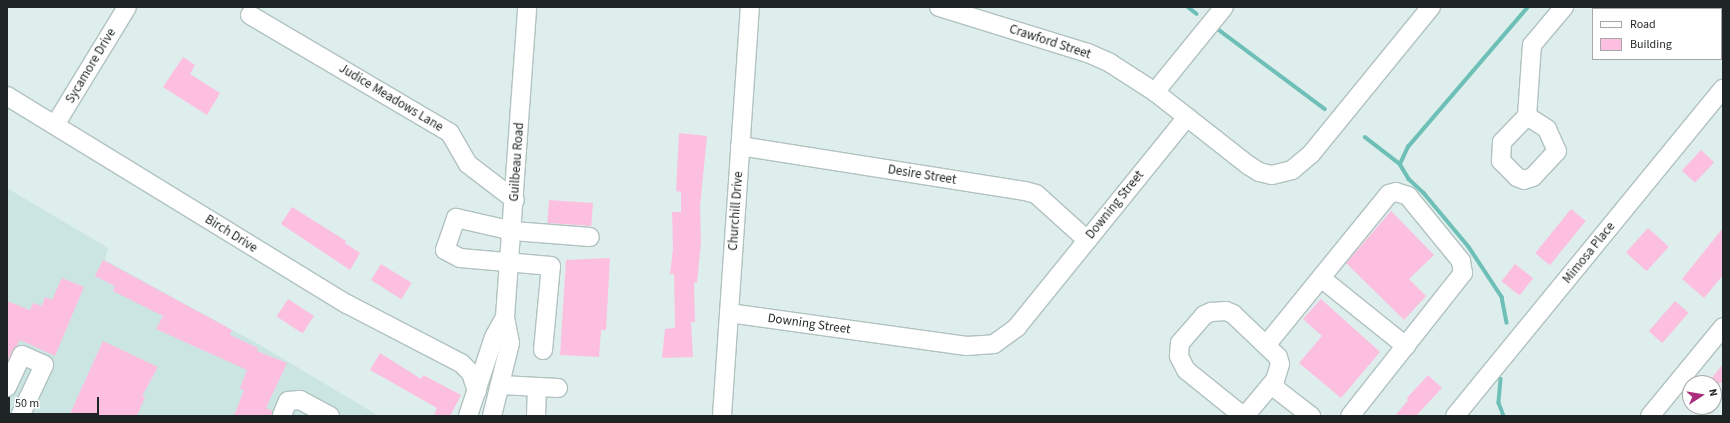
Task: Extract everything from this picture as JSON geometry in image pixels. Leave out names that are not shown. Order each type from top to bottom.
[{"type":"street","name":"Sycamore Drive","points":[[55,125],[127,7]]},
{"type":"street","name":"Guilbeau Road","points":[[492,416],[501,385],[510,342],[505,317],[513,231],[527,7]]},
{"type":"street","name":"Churchill Drive","points":[[722,416],[750,7]]},
{"type":"street","name":"Crawford Street","points":[[939,7],[1088,53],[1130,74],[1187,117]]},
{"type":"street","points":[[1155,92],[1224,7]]},
{"type":"street","points":[[1187,117],[1259,172],[1272,175],[1292,170],[1311,154],[1431,7]]},
{"type":"street","points":[[1527,116],[1532,45],[1564,7]]},
{"type":"street","name":"Judice Meadows Lane","points":[[250,15],[450,133],[468,164],[515,200]]},
{"type":"street","name":"Mimosa Place","points":[[1455,416],[1723,89]]},
{"type":"street","name":"Birch Drive","points":[[7,96],[347,304],[461,363],[471,373],[477,391]]},
{"type":"street","name":"Downing Street","points":[[729,314],[967,346],[987,346],[1002,340],[1017,327],[1187,117]]},
{"type":"street","name":"Desire Street","points":[[740,146],[1025,191],[1036,194],[1087,240]]},
{"type":"street","points":[[1266,344],[1389,194],[1396,192],[1408,196],[1464,269],[1461,278],[1350,416]]},
{"type":"street","points":[[543,350],[552,266],[510,261],[460,258],[445,250],[456,218],[513,231],[590,237]]},
{"type":"street","points":[[1321,278],[1406,346]]},
{"type":"street","points":[[1219,310],[1234,314],[1276,353],[1280,364],[1279,373],[1270,385],[1244,416],[1186,370],[1181,364],[1178,350],[1180,343],[1204,315],[1219,310]]},
{"type":"street","name":"Guilbeau Road","points":[[468,416],[491,351],[494,337],[505,317]]},
{"type":"street","points":[[1650,416],[1723,327]]},
{"type":"street","points":[[461,363],[482,358],[491,351]]},
{"type":"street","points":[[479,416],[492,379],[491,351]]},
{"type":"street","points":[[7,387],[22,355],[44,365],[20,416]]},
{"type":"street","points":[[501,385],[558,388]]},
{"type":"street","points":[[1270,385],[1312,416]]},
{"type":"street","points":[[536,416],[538,387]]},
{"type":"street","points":[[281,411],[300,400],[330,416]]},
{"type":"shaded area","points":[[7,188],[108,248],[105,260],[260,345],[379,416],[7,416]]},
{"type":"building","points":[[183,57],[195,65],[190,74],[220,93],[207,115],[163,87]]},
{"type":"building","points":[[679,133],[707,136],[700,206],[701,242],[697,283],[694,282],[695,322],[691,322],[693,357],[662,358],[665,329],[675,328],[674,274],[670,274],[673,248],[672,212],[681,212],[681,192],[676,191]]},
{"type":"building","points":[[1701,150],[1714,162],[1695,183],[1682,170]]},
{"type":"building","points":[[549,200],[593,203],[591,226],[547,223]]},
{"type":"building","points":[[292,207],[346,241],[345,243],[360,253],[350,270],[281,224]]},
{"type":"building","points":[[1571,209],[1586,221],[1550,265],[1535,253]]},
{"type":"building","points":[[1391,211],[1434,255],[1409,279],[1426,296],[1404,320],[1346,263]]},
{"type":"building","points":[[1648,228],[1669,247],[1647,271],[1626,253]]},
{"type":"building","points":[[1723,228],[1723,275],[1704,298],[1682,279]]},
{"type":"building","points":[[610,258],[606,330],[601,330],[599,357],[560,355],[566,260]]},
{"type":"building","points":[[103,260],[232,330],[230,335],[258,348],[257,351],[287,363],[266,408],[272,411],[272,416],[234,416],[244,390],[240,388],[247,370],[156,329],[163,316],[113,291],[115,286],[95,276]]},
{"type":"building","points":[[381,264],[412,283],[401,299],[371,280]]},
{"type":"building","points":[[1515,264],[1533,278],[1520,295],[1501,281]]},
{"type":"building","points":[[62,278],[84,287],[55,356],[20,340],[7,362],[7,301],[30,310],[33,303],[42,306],[45,297],[52,300]]},
{"type":"building","points":[[288,299],[314,316],[303,333],[277,317]]},
{"type":"building","points":[[1321,299],[1380,352],[1341,398],[1299,363],[1322,336],[1303,319]]},
{"type":"building","points":[[1675,301],[1689,313],[1662,343],[1649,331]]},
{"type":"building","points":[[103,341],[158,367],[142,396],[145,397],[137,416],[69,416]]},
{"type":"building","points":[[380,353],[421,379],[423,375],[461,395],[450,416],[434,416],[437,408],[370,370]]},
{"type":"building","points":[[1723,364],[1723,383],[1722,375],[1714,375]]},
{"type":"building","points":[[1428,375],[1442,388],[1416,416],[1395,416],[1408,400],[1407,398]]},
{"type":"waterway","points":[[1188,7],[1197,14]]},
{"type":"waterway","points":[[1400,164],[1408,147],[1528,7]]},
{"type":"waterway","points":[[1219,30],[1325,109]]},
{"type":"waterway","points":[[1365,137],[1400,164],[1409,179],[1424,193],[1469,247],[1502,297],[1507,323]]},
{"type":"waterway","points":[[1501,379],[1499,403],[1504,416]]}]
